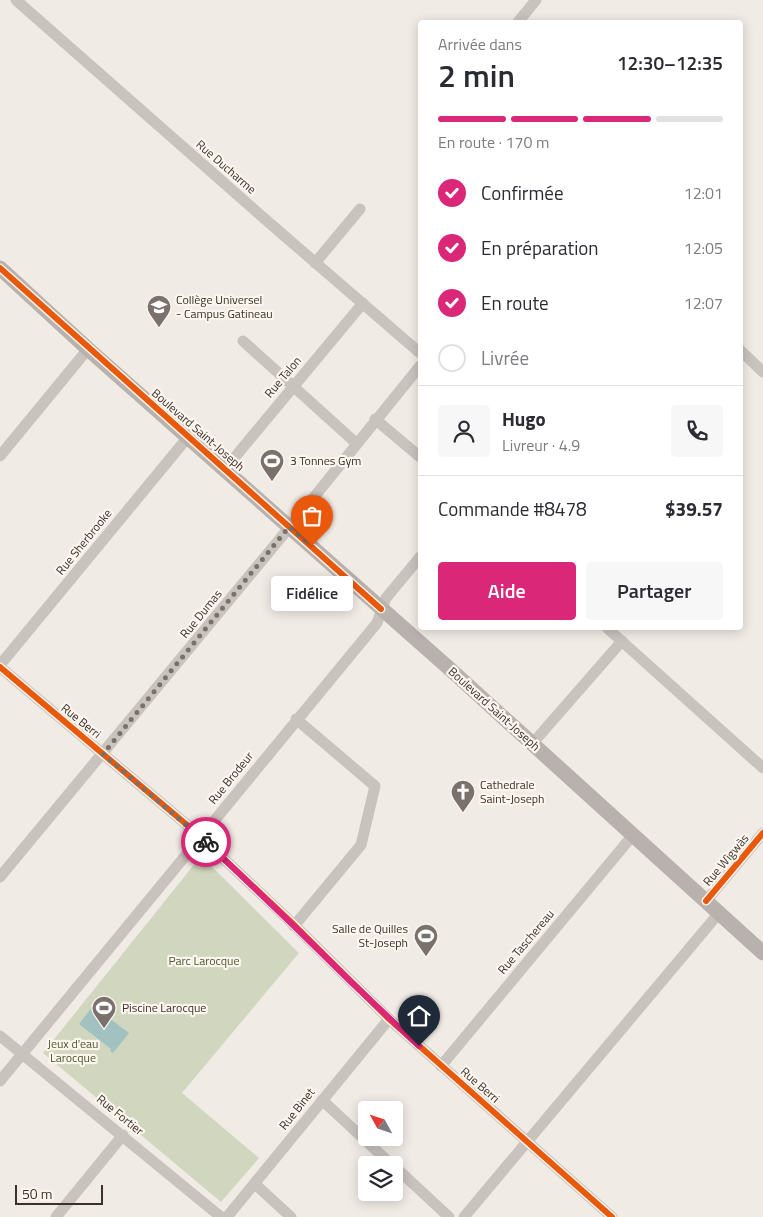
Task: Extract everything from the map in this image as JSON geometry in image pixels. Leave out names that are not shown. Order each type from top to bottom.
[{"type":"main road","name":"Boulevard Saint-Joseph","points":[[0,268],[763,953]]},
{"type":"street","name":"Rue Ducharme","points":[[16,0],[418,351]]},
{"type":"street","points":[[520,20],[536,0]]},
{"type":"street","points":[[315,263],[360,209]]},
{"type":"street","name":"Rue Talon","points":[[225,469],[362,303]]},
{"type":"street","points":[[244,341],[356,443]]},
{"type":"street","points":[[0,456],[88,348]]},
{"type":"street","points":[[743,353],[763,372]]},
{"type":"street","name":"Rue Dumas","points":[[0,877],[418,368]]},
{"type":"street","points":[[376,419],[418,455]]},
{"type":"street","name":"Rue Sherbrooke","points":[[0,666],[188,437]]},
{"type":"street","name":"Rue Brodeur","points":[[0,1081],[296,719],[377,623],[386,598],[418,559]]},
{"type":"street","points":[[609,630],[763,768]]},
{"type":"street","points":[[532,744],[622,641]]},
{"type":"street","name":"Rue Berri","points":[[0,666],[201,837],[389,1019],[612,1217]]},
{"type":"street","points":[[294,926],[361,845],[375,786],[296,719]]},
{"type":"street","name":"Rue Wìgwàs","points":[[706,901],[763,833]]},
{"type":"street","name":"Rue Taschereau","points":[[441,1066],[633,835]]},
{"type":"street","points":[[464,1217],[719,913]]},
{"type":"street","name":"Rue Binet","points":[[227,1217],[389,1019]]},
{"type":"street","name":"Rue Fortier","points":[[0,1036],[221,1217]]},
{"type":"street","points":[[322,1100],[382,1156]]},
{"type":"street","points":[[56,1217],[123,1135]]},
{"type":"street","points":[[403,1175],[448,1217]]},
{"type":"street","points":[[255,1184],[291,1217]]},
{"type":"green space","name":"Parc Larocque","points":[[201,856],[299,953],[182,1093],[259,1158],[221,1202],[43,1053]]},
{"type":"water","name":"Piscine Larocque","points":[[93,1006],[129,1033],[113,1053],[110,1051],[111,1049],[79,1024]]},
{"type":"cycle path","points":[[0,268],[381,609]]},
{"type":"cycle path","points":[[0,667],[193,830],[290,921],[389,1019],[612,1217]]},
{"type":"cycle path","points":[[706,901],[763,833]]},
{"type":"way so far","points":[[206,842],[103,754],[289,527],[312,546]]},
{"type":"place","name":"Collège Universel - Campus Gatineau","points":[[159,328]]},
{"type":"place","name":"3 Tonnes Gym","points":[[272,482]]},
{"type":"place","name":"Fidélice","points":[[312,546]]},
{"type":"place","name":"Cathedrale Saint-Joseph","points":[[463,813]]},
{"type":"place","name":"Salle de Quilles St-Joseph","points":[[426,957]]},
{"type":"place","name":"Piscine Larocque","points":[[104,1029]]},
{"type":"route","points":[[206,842],[419,1046]]},
{"type":"park label","name":"Jeux d'eau Larocque","points":[[73,1051]]}]
